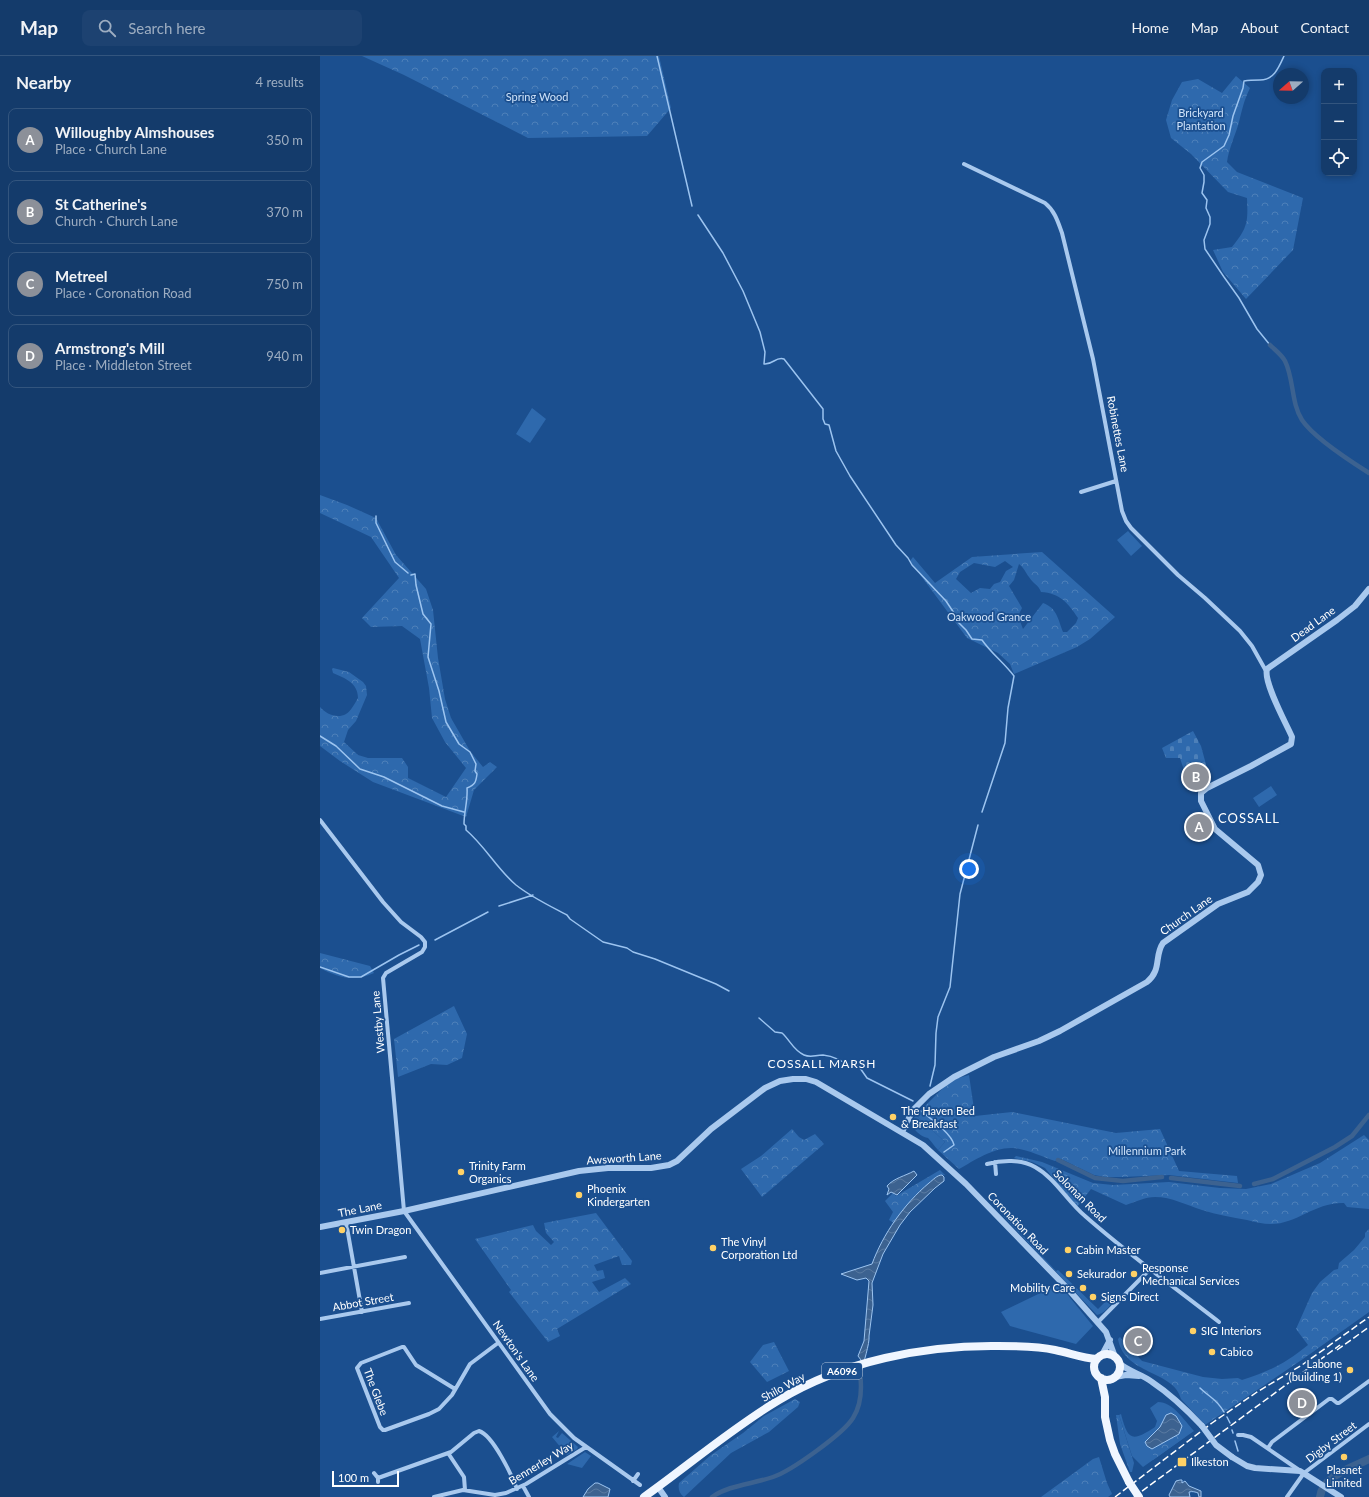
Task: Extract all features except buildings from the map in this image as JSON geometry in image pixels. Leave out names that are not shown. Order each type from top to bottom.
[{"type":"main road","name":"Shilo Way","points":[[644,1497],[742,1425],[780,1400],[812,1383],[844,1370],[908,1354],[967,1347],[1027,1347],[1055,1350],[1075,1356],[1099,1357]]},
{"type":"main road","points":[[1105,1397],[1114,1378],[1120,1370],[1117,1360],[1110,1354],[1099,1357],[1094,1363],[1095,1371],[1101,1378],[1105,1397],[1105,1417],[1110,1440],[1129,1482],[1139,1497]]},
{"type":"main road","name":"Shilo Way","points":[[1075,1356],[1095,1371]]},
{"type":"main road","points":[[1101,1378],[1106,1380],[1114,1378]]},
{"type":"street","name":"Robinettes Lane","points":[[964,164],[1045,203],[1051,208],[1056,216],[1064,241],[1093,359],[1122,511],[1126,521],[1131,528],[1178,575],[1240,630],[1252,646],[1266,671],[1267,679],[1293,740]]},
{"type":"street","points":[[1081,492],[1116,481]]},
{"type":"street","name":"Dead Lane","points":[[1266,671],[1272,665],[1355,606],[1369,589]]},
{"type":"street","name":"Church Lane","points":[[902,1132],[913,1110],[929,1094],[954,1077],[994,1057],[1039,1041],[1060,1031],[1147,982],[1156,972],[1159,950],[1163,943],[1218,904],[1241,896],[1256,885],[1261,875],[1258,865],[1215,829],[1201,800],[1201,793],[1207,788],[1289,745],[1293,740]]},
{"type":"street","name":"Westby Lane","points":[[320,820],[383,902],[401,922],[421,937],[425,942],[425,947],[422,952],[386,973],[383,978],[404,1211]]},
{"type":"street","name":"Awsworth Lane","points":[[404,1211],[580,1171],[608,1168],[651,1168],[669,1165],[677,1161],[712,1129],[752,1097],[773,1084],[786,1080],[802,1079],[816,1082],[902,1132]]},
{"type":"street","name":"Coronation Road","points":[[902,1132],[917,1140],[962,1180],[1053,1273],[1106,1332],[1117,1360]]},
{"type":"street","name":"Soloman Road","points":[[987,1164],[1007,1160],[1034,1166],[1041,1170],[1079,1211],[1127,1251],[1219,1322]]},
{"type":"street","points":[[995,1162],[996,1174]]},
{"type":"street","name":"The Lane","points":[[320,1227],[404,1211]]},
{"type":"street","name":"Newton's Lane","points":[[404,1211],[550,1414],[563,1428],[586,1447],[640,1485]]},
{"type":"street","points":[[346,1222],[362,1312]]},
{"type":"street","points":[[320,1273],[406,1257]]},
{"type":"street","points":[[1098,1322],[1150,1269]]},
{"type":"street","name":"Abbot Street","points":[[320,1319],[409,1303]]},
{"type":"street","points":[[1099,1357],[1110,1340]]},
{"type":"street","name":"The Glebe","points":[[455,1388],[416,1365],[402,1346],[361,1363],[357,1368],[380,1427],[383,1430],[434,1411],[448,1400],[470,1364],[498,1343]]},
{"type":"street","points":[[1117,1360],[1127,1370],[1145,1377],[1170,1396],[1202,1426],[1216,1445],[1232,1457],[1247,1466],[1255,1468],[1302,1472]]},
{"type":"street","points":[[1114,1378],[1126,1375],[1145,1377]]},
{"type":"street","points":[[1268,1448],[1272,1442],[1329,1399],[1339,1403],[1369,1381]]},
{"type":"street","name":"Digby Street","points":[[1287,1497],[1302,1472],[1369,1424]]},
{"type":"street","points":[[374,1473],[378,1480],[448,1453],[457,1448],[474,1433],[482,1432],[505,1462],[517,1489]]},
{"type":"street","points":[[1238,1435],[1251,1437],[1341,1497]]},
{"type":"street","name":"Bennerley Way","points":[[434,1497],[465,1490],[499,1495],[523,1486],[586,1447]]},
{"type":"street","points":[[448,1453],[464,1477],[465,1490]]},
{"type":"street","points":[[633,1481],[638,1474]]},
{"type":"street","points":[[523,1486],[529,1497]]},
{"type":"street","points":[[658,1487],[665,1497]]},
{"type":"green space","name":"Spring Wood","points":[[362,56],[659,56],[671,108],[647,136],[528,138],[404,75]]},
{"type":"green space","name":"Brickyard Plantation","points":[[1236,76],[1250,88],[1243,105],[1227,162],[1237,172],[1303,198],[1293,250],[1246,299],[1223,272],[1213,250],[1232,247],[1241,234],[1247,219],[1247,198],[1228,192],[1191,154],[1171,138],[1166,120],[1172,100],[1182,82],[1198,79],[1222,93]]},
{"type":"green space","points":[[532,408],[546,419],[530,443],[516,434]]},
{"type":"green space","points":[[320,495],[376,518],[396,555],[426,589],[433,610],[438,658],[445,699],[451,718],[470,751],[483,767],[490,762],[497,767],[474,790],[466,817],[373,782],[320,746],[320,707],[325,712],[339,716],[350,711],[358,698],[356,688],[346,679],[333,673],[333,668],[349,672],[366,686],[367,695],[356,721],[348,730],[344,742],[358,755],[368,758],[402,758],[408,767],[408,778],[446,797],[466,768],[445,742],[432,718],[429,688],[420,639],[402,626],[371,627],[362,618],[399,578],[371,537],[320,513]]},
{"type":"green space","points":[[1128,531],[1142,546],[1131,556],[1117,540]]},
{"type":"green space","name":"Oakwood Grance","points":[[1042,552],[1115,617],[1090,639],[1077,647],[1014,674],[1010,664],[998,653],[967,638],[910,561],[913,557],[935,583],[972,557]],"holes":[[[1005,561],[1013,567],[1006,571],[1000,582],[994,584],[990,589],[980,588],[971,593],[956,579],[960,572],[974,563],[995,567]],[[1019,564],[1041,592],[1053,594],[1063,600],[1078,618],[1076,623],[1067,632],[1063,632],[1054,611],[1048,605],[1043,603],[1023,629],[1018,616],[1022,608],[1009,586],[1014,580]]]},
{"type":"green space","points":[[1193,731],[1201,746],[1211,783],[1191,792],[1180,758],[1166,758],[1162,748]]},
{"type":"green space","points":[[1271,786],[1277,795],[1259,807],[1253,798]]},
{"type":"green space","points":[[320,953],[370,966],[374,973],[367,976],[353,978],[347,978],[334,974],[320,968]]},
{"type":"green space","points":[[454,1006],[467,1034],[462,1058],[447,1065],[431,1064],[398,1077],[394,1039]]},
{"type":"green space","name":"Millennium Park","points":[[969,1075],[975,1116],[1012,1112],[1116,1133],[1160,1129],[1179,1171],[1237,1176],[1238,1183],[1169,1175],[1105,1177],[1094,1175],[1061,1159],[1055,1161],[1029,1151],[1013,1148],[1006,1148],[992,1152],[959,1169],[938,1150],[945,1142],[916,1115],[947,1084],[955,1079]]},
{"type":"green space","points":[[916,1115],[945,1142],[938,1150],[928,1138],[917,1132],[913,1127],[911,1122]]},
{"type":"green space","points":[[792,1129],[804,1140],[815,1134],[824,1144],[762,1197],[741,1169],[761,1156]]},
{"type":"green space","points":[[1364,1135],[1369,1140],[1369,1209],[1347,1207],[1344,1203],[1334,1204],[1315,1209],[1289,1221],[1271,1224],[1259,1223],[1213,1213],[1161,1197],[1148,1198],[1126,1205],[1091,1189],[1077,1207],[1045,1168],[1032,1162],[1014,1158],[1016,1156],[1042,1162],[1093,1183],[1113,1185],[1169,1182],[1220,1188],[1246,1189],[1271,1184],[1320,1163]]},
{"type":"green space","points":[[940,1170],[945,1175],[938,1176],[918,1194],[894,1223],[889,1220],[893,1212],[885,1201],[893,1193],[896,1196]]},
{"type":"green space","points":[[596,1213],[632,1261],[631,1265],[622,1265],[619,1256],[594,1265],[597,1271],[603,1270],[605,1278],[592,1282],[599,1292],[625,1278],[631,1284],[557,1329],[560,1336],[548,1342],[509,1292],[511,1290],[475,1239],[533,1225],[536,1231],[551,1245],[554,1242],[546,1233],[544,1223]]},
{"type":"green space","points":[[1004,1215],[1056,1271],[1058,1270],[1098,1309],[1109,1298],[1112,1302],[1108,1308],[1097,1315],[1003,1216]]},
{"type":"green space","points":[[1369,1229],[1369,1312],[1303,1359],[1205,1425],[1181,1399],[1177,1390],[1169,1382],[1139,1366],[1129,1359],[1122,1351],[1118,1339],[1120,1337],[1142,1361],[1203,1377],[1222,1379],[1238,1378],[1242,1380],[1276,1366],[1292,1357],[1308,1345],[1296,1329],[1312,1293],[1320,1282],[1334,1270],[1338,1269],[1339,1263],[1354,1250],[1365,1237],[1365,1233]]},
{"type":"green space","points":[[1059,1284],[1093,1326],[1076,1344],[1010,1326],[1001,1312]]},
{"type":"green space","points":[[774,1342],[789,1371],[767,1382],[750,1362],[763,1345]]},
{"type":"green space","points":[[795,1399],[800,1402],[798,1407],[769,1432],[731,1453],[684,1497],[681,1494],[679,1483],[711,1455],[743,1433],[764,1416]]},
{"type":"green space","points":[[1158,1402],[1169,1405],[1173,1408],[1194,1431],[1143,1467],[1132,1456],[1119,1415],[1121,1414],[1126,1430],[1129,1434],[1136,1437],[1155,1427],[1157,1421],[1150,1408]]},
{"type":"green space","points":[[1116,1415],[1119,1415],[1134,1463],[1132,1472],[1130,1472],[1120,1444]]},
{"type":"green space","points":[[559,1431],[556,1437],[558,1438],[562,1433],[578,1447],[577,1449],[567,1455],[552,1437]]},
{"type":"green space","points":[[1179,1434],[1185,1437],[1153,1460],[1153,1451],[1158,1446]]},
{"type":"green space","points":[[585,1452],[591,1456],[582,1468],[567,1464]]},
{"type":"green space","points":[[1099,1457],[1112,1494],[1108,1497],[1041,1497],[1093,1459]]},
{"type":"water","points":[[914,1171],[917,1175],[897,1195],[891,1192],[887,1195],[889,1189],[887,1186],[890,1183]]},
{"type":"water","points":[[942,1175],[944,1177],[944,1181],[910,1212],[900,1225],[883,1254],[872,1283],[873,1305],[868,1343],[861,1373],[859,1374],[861,1360],[858,1356],[864,1341],[869,1281],[866,1278],[857,1280],[841,1274],[872,1264],[882,1242],[895,1220],[920,1191],[937,1177]]},
{"type":"water","points":[[1171,1413],[1176,1416],[1182,1426],[1179,1434],[1152,1449],[1147,1446],[1145,1442],[1160,1427],[1166,1415]]},
{"type":"water","points":[[1182,1480],[1182,1483],[1185,1481],[1189,1486],[1201,1491],[1201,1497],[1199,1497],[1198,1493],[1189,1492],[1190,1497],[1170,1497],[1169,1495],[1176,1481]]},
{"type":"water","points":[[595,1483],[610,1489],[608,1497],[583,1497],[588,1489]]},
{"type":"waterway","points":[[657,56],[692,206]]},
{"type":"waterway","points":[[1270,345],[1257,329],[1239,298],[1205,249],[1204,240],[1210,224],[1210,217],[1206,208],[1207,200],[1202,193],[1204,175],[1200,168],[1202,162],[1224,146],[1229,135],[1233,116],[1244,81],[1269,78],[1275,72],[1284,56]]},
{"type":"waterway","points":[[698,215],[723,253],[743,291],[760,332],[765,352],[764,364],[781,358],[784,359],[823,409],[823,419],[825,424],[829,425],[836,451],[850,476],[896,545],[908,558],[912,565],[946,601],[954,613],[957,621],[972,639],[982,640],[1014,676],[1008,708],[1005,743],[982,812]]},
{"type":"waterway","points":[[1270,345],[1285,361],[1288,368],[1294,399],[1298,413],[1302,420],[1323,442],[1369,473]]},
{"type":"waterway","points":[[376,516],[376,523],[395,562],[408,573]]},
{"type":"waterway","points":[[411,575],[415,574],[423,614],[431,624],[428,657],[439,691],[446,722],[459,744],[470,752],[476,764],[476,781],[472,786],[467,788],[464,824],[466,826],[466,830],[516,885],[534,897],[567,915],[570,919],[603,942],[627,948],[633,952],[655,959],[716,984],[729,991]]},
{"type":"waterway","points":[[320,736],[336,746],[360,769],[384,777],[442,806],[464,812]]},
{"type":"waterway","points":[[930,1086],[935,1065],[938,1017],[950,987],[960,894],[978,825]]},
{"type":"waterway","points":[[499,906],[533,895]]},
{"type":"waterway","points":[[435,940],[488,912]]},
{"type":"waterway","points":[[320,967],[349,977],[361,977],[419,945]]},
{"type":"waterway","points":[[759,1018],[775,1032],[782,1033],[800,1053],[809,1056],[831,1056],[851,1067],[856,1067],[856,1065],[867,1078],[913,1101]]},
{"type":"waterway","points":[[921,1111],[940,1127],[952,1141],[954,1145],[944,1152]]},
{"type":"waterway","points":[[1254,1184],[1273,1179],[1335,1147],[1352,1136],[1369,1115]]},
{"type":"waterway","points":[[1058,1160],[1095,1178],[1123,1181],[1162,1177]]},
{"type":"waterway","points":[[1171,1178],[1240,1186]]},
{"type":"waterway","points":[[712,1497],[741,1485],[773,1477],[792,1468],[839,1433],[853,1418],[860,1402],[860,1373]]},
{"type":"waterway","points":[[1200,1388],[1216,1401],[1224,1412]]},
{"type":"waterway","points":[[1227,1417],[1230,1423]]},
{"type":"waterway","points":[[1235,1441],[1238,1451]]},
{"type":"waterway","points":[[1320,1497],[1326,1483],[1332,1478],[1339,1473],[1369,1459]]},
{"type":"railway","points":[[1115,1497],[1212,1423],[1257,1392],[1302,1365],[1369,1317]]},
{"type":"railway","points":[[1337,1350],[1369,1327]]},
{"type":"railway","points":[[1134,1497],[1340,1345]]},
{"type":"place","name":"St Catherine's","points":[[1196,777]]},
{"type":"place","name":"Willoughby Almshouses","points":[[1199,827]]},
{"type":"place","name":"The Haven Bed & Breakfast","points":[[893,1117]]},
{"type":"place","name":"Trinity Farm Organics","points":[[461,1172]]},
{"type":"place","name":"Phoenix Kindergarten","points":[[579,1195]]},
{"type":"place","name":"Twin Dragon","points":[[342,1230]]},
{"type":"place","name":"The Vinyl Corporation Ltd","points":[[713,1248]]},
{"type":"place","name":"Cabin Master","points":[[1068,1250]]},
{"type":"place","name":"Sekurador","points":[[1069,1274]]},
{"type":"place","name":"Response Mechanical Services","points":[[1134,1274]]},
{"type":"place","name":"Mobility Care","points":[[1083,1288]]},
{"type":"place","name":"Signs Direct","points":[[1093,1297]]},
{"type":"place","name":"SIG Interiors","points":[[1193,1331]]},
{"type":"place","name":"Metreel","points":[[1138,1341]]},
{"type":"place","name":"Cabico","points":[[1212,1352]]},
{"type":"place","name":"Labone (building 1)","points":[[1350,1370]]},
{"type":"place","name":"Armstrong's Mill","points":[[1302,1403]]},
{"type":"place","name":"Plasnet Limited","points":[[1344,1457]]},
{"type":"place","name":"Ilkeston","points":[[1182,1462]]},
{"type":"district","name":"COSSALL","points":[[1249,818]]},
{"type":"district","name":"COSSALL MARSH","points":[[822,1064]]}]
